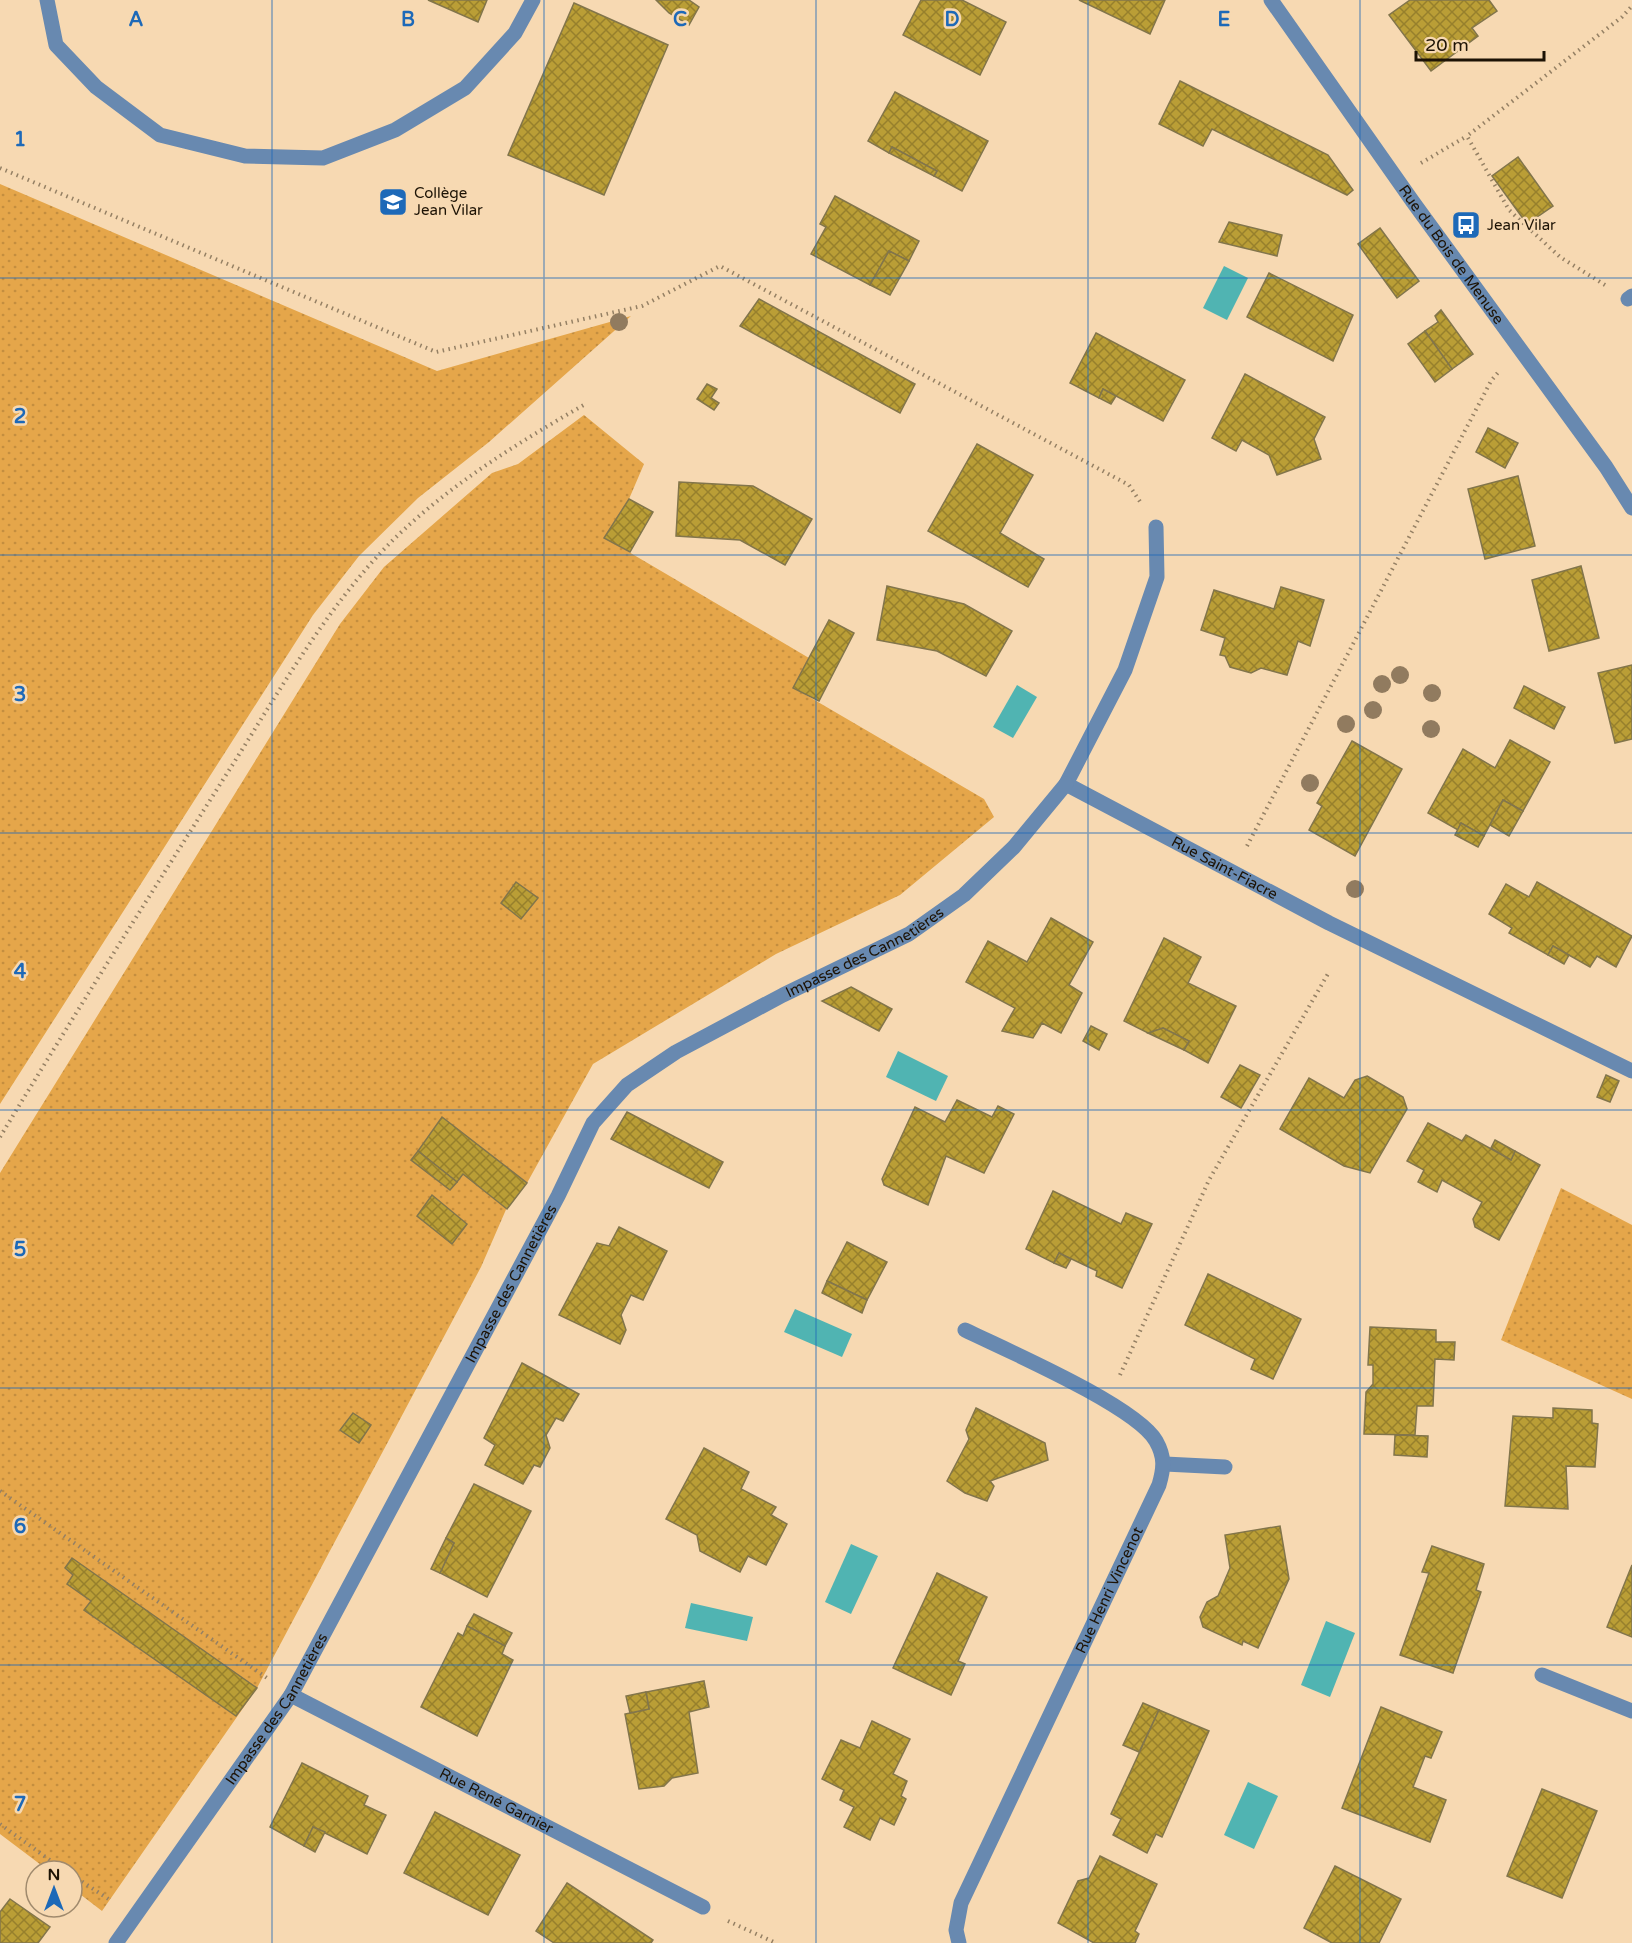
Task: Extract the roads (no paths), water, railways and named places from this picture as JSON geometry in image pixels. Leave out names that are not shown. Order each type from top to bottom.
[{"type":"street","points":[[47,0],[56,45],[96,87],[160,135],[245,156],[323,158],[395,130],[465,88],[515,33],[533,0]]},
{"type":"street","name":"Rue du Bois de Menuse","points":[[1271,0],[1632,507]]},
{"type":"street","points":[[1066,784],[1125,670],[1157,577],[1156,527]]},
{"type":"street","name":"Rue Saint-Fiacre","points":[[1066,784],[1233,872],[1551,1033],[1632,1071]]},
{"type":"street","name":"Impasse des Cannetières","points":[[116,1943],[291,1695],[558,1196],[593,1123],[627,1084],[676,1052],[783,995],[909,934],[964,895],[1014,847],[1066,784]]},
{"type":"street","points":[[965,1330],[1108,1401],[1139,1420],[1156,1440],[1165,1464],[1225,1467]]},
{"type":"street","name":"Rue Henri Vincenot","points":[[959,1943],[956,1930],[961,1904],[1159,1485],[1165,1464]]},
{"type":"street","points":[[1542,1675],[1632,1711]]},
{"type":"street","name":"Rue René Garnier","points":[[291,1695],[703,1907]]},
{"type":"water","points":[[1224,266],[1248,278],[1227,320],[1203,308]]},
{"type":"water","points":[[1017,685],[1037,697],[1013,738],[993,727]]},
{"type":"water","points":[[898,1051],[948,1076],[936,1101],[886,1077]]},
{"type":"water","points":[[795,1309],[852,1334],[842,1357],[784,1332]]},
{"type":"water","points":[[851,1544],[878,1556],[851,1614],[825,1602]]},
{"type":"water","points":[[691,1603],[753,1617],[747,1641],[685,1628]]},
{"type":"water","points":[[1326,1621],[1355,1633],[1330,1697],[1301,1685]]},
{"type":"water","points":[[1248,1782],[1278,1796],[1254,1849],[1224,1835]]},
{"type":"place","name":"Collège Jean Vilar","points":[[393,202]]},
{"type":"place","name":"Jean Vilar","points":[[1466,225]]}]
